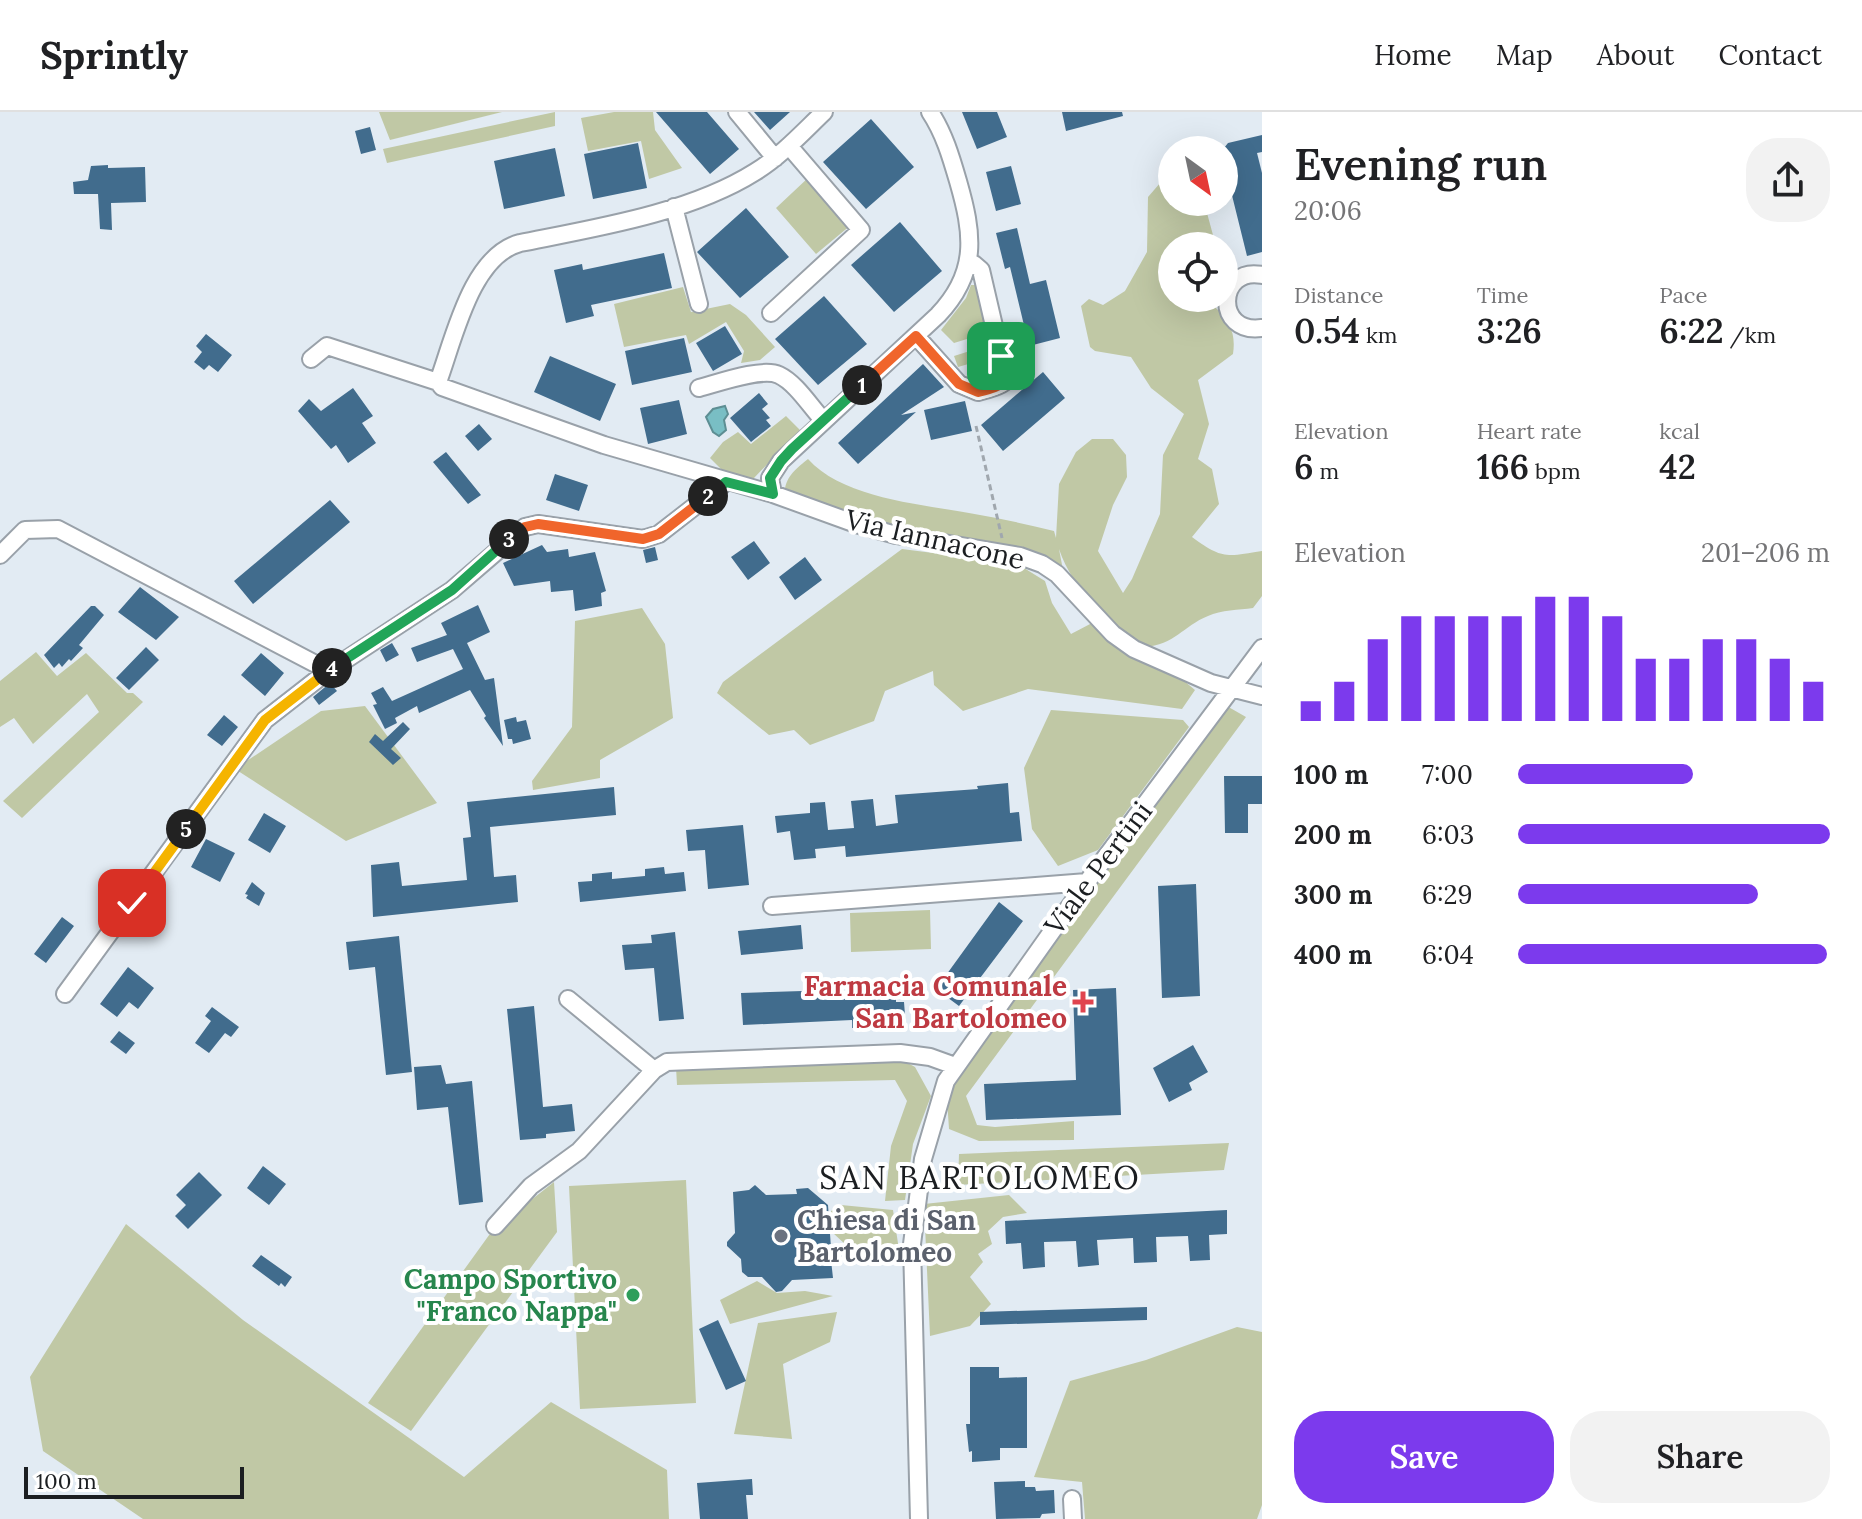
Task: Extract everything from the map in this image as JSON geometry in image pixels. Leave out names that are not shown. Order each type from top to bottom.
[{"type":"street","points":[[737,112],[775,158]]},
{"type":"street","points":[[438,382],[474,287],[485,266],[499,252],[514,244],[674,207],[729,186],[775,158],[824,112]]},
{"type":"street","points":[[773,494],[770,482],[772,472],[823,420],[948,305],[963,279],[971,240],[968,215],[945,141],[930,112]]},
{"type":"street","points":[[771,313],[861,230],[789,146]]},
{"type":"street","points":[[674,207],[699,304]]},
{"type":"street","points":[[916,336],[959,384],[978,392],[1006,381],[1011,373],[1010,365],[1001,356],[981,270],[968,262]]},
{"type":"street","points":[[1260,274],[1238,279],[1231,286],[1227,304],[1229,313],[1242,326],[1262,328]]},
{"type":"street","name":"Via Iannacone","points":[[311,359],[327,346],[438,382],[442,387],[604,445],[773,494],[842,520],[896,535],[1005,554],[1042,564],[1057,574],[1113,634],[1134,649],[1198,678],[1262,696]]},
{"type":"street","points":[[699,388],[757,373],[776,373],[787,380],[823,420]]},
{"type":"street","points":[[65,994],[265,720],[329,671],[452,590],[525,527],[538,524],[643,539],[659,534],[726,482]]},
{"type":"street","points":[[0,555],[25,530],[58,529],[329,671]]},
{"type":"street","name":"Viale Pertini","points":[[919,1519],[912,1244],[923,1159],[940,1097],[955,1066],[1087,882],[1262,648]]},
{"type":"street","points":[[772,906],[1087,882]]},
{"type":"street","points":[[568,999],[654,1070]]},
{"type":"street","points":[[495,1226],[531,1186],[579,1151],[654,1070],[667,1062],[900,1053],[930,1057],[955,1066]]},
{"type":"street","points":[[1072,1499],[1073,1519]]},
{"type":"path","points":[[976,426],[1005,554]]},
{"type":"green space","points":[[379,112],[502,112],[390,140]]},
{"type":"green space","points":[[555,112],[555,126],[387,163],[383,149]]},
{"type":"green space","points":[[614,112],[653,112],[655,130],[682,168],[649,179],[641,141],[588,151],[581,118]]},
{"type":"green space","points":[[809,177],[851,225],[816,254],[776,208]]},
{"type":"green space","points":[[1158,185],[1158,216],[1208,216],[1212,232],[1158,232],[1158,312],[1219,312],[1233,334],[1233,354],[1198,380],[1209,424],[1198,459],[1212,469],[1219,504],[1192,537],[1218,553],[1262,551],[1262,596],[1253,608],[1213,614],[1164,643],[1144,647],[1118,627],[1083,592],[1059,549],[1063,570],[906,536],[791,497],[785,490],[790,476],[808,459],[841,483],[861,491],[1043,528],[1054,531],[1056,538],[1059,484],[1076,452],[1092,439],[1113,439],[1126,455],[1127,477],[1113,505],[1098,551],[1123,593],[1160,514],[1163,455],[1184,414],[1151,388],[1131,357],[1095,351],[1090,347],[1081,306],[1089,299],[1103,305],[1125,291],[1147,252],[1148,197]]},
{"type":"green space","points":[[971,285],[981,285],[993,331],[954,343],[941,330],[966,298]]},
{"type":"green space","points":[[683,287],[691,312],[730,304],[746,315],[775,347],[760,360],[741,363],[744,351],[726,322],[689,344],[686,335],[624,347],[614,304]]},
{"type":"green space","points":[[992,344],[996,356],[958,367],[954,356]]},
{"type":"green space","points":[[786,416],[800,430],[754,478],[745,482],[728,476],[710,458],[723,442],[738,432],[751,444]]},
{"type":"green space","points":[[902,549],[1024,568],[1045,581],[1052,603],[1071,634],[1092,623],[1148,664],[1183,680],[1195,690],[1182,709],[1028,689],[963,711],[934,685],[933,671],[885,691],[874,721],[810,745],[794,730],[769,735],[717,693],[723,682]]},
{"type":"green space","points":[[642,608],[665,644],[673,718],[600,760],[600,778],[533,790],[532,781],[572,727],[575,621]]},
{"type":"green space","points":[[36,652],[57,676],[86,653],[127,693],[133,693],[143,702],[22,818],[3,801],[99,712],[87,694],[33,744],[14,718],[0,727],[0,681]]},
{"type":"green space","points":[[1225,705],[1246,717],[966,1096],[977,1125],[995,1127],[1074,1121],[1074,1140],[979,1141],[949,1129],[947,1099],[968,1059]]},
{"type":"green space","points":[[365,706],[437,803],[346,841],[235,769],[321,711]]},
{"type":"green space","points":[[1051,710],[1183,720],[1189,727],[1098,850],[1058,866],[1032,829],[1024,768]]},
{"type":"green space","points":[[930,910],[931,949],[851,952],[850,913]]},
{"type":"green space","points":[[904,1061],[915,1067],[931,1096],[913,1144],[905,1200],[885,1201],[891,1146],[907,1101],[895,1080],[677,1085],[676,1067]]},
{"type":"green space","points":[[1229,1143],[1224,1170],[958,1185],[959,1154]]},
{"type":"green space","name":"Campo Sportivo \"Franco Nappa\"","points":[[686,1180],[696,1403],[580,1409],[569,1186]]},
{"type":"green space","points":[[554,1182],[557,1232],[411,1431],[368,1403],[492,1231]]},
{"type":"green space","points":[[1009,1195],[1027,1213],[1003,1217],[988,1231],[992,1244],[978,1254],[983,1262],[970,1277],[991,1304],[970,1326],[930,1336],[924,1204]]},
{"type":"green space","points":[[841,1205],[893,1210],[899,1250],[860,1258],[833,1233],[831,1211]]},
{"type":"green space","points":[[126,1224],[243,1320],[464,1477],[551,1402],[667,1470],[669,1519],[143,1519],[43,1451],[30,1377]]},
{"type":"green space","points":[[757,1281],[777,1293],[805,1291],[833,1296],[730,1324],[720,1300]]},
{"type":"green space","points":[[837,1312],[830,1342],[783,1364],[792,1439],[734,1434],[758,1323]]},
{"type":"green space","points":[[1237,1327],[1262,1332],[1262,1505],[1257,1519],[1085,1519],[1082,1482],[1034,1477],[1070,1381],[1146,1360]]},
{"type":"water","points":[[725,406],[728,414],[724,420],[726,430],[719,436],[713,432],[706,417],[713,409]]},
{"type":"building","points":[[656,112],[707,112],[739,149],[710,174]]},
{"type":"building","points":[[754,112],[790,112],[770,130]]},
{"type":"building","points":[[962,112],[997,112],[1007,137],[977,149]]},
{"type":"building","points":[[1062,112],[1122,112],[1123,116],[1066,131]]},
{"type":"building","points":[[871,119],[914,167],[866,209],[823,162]]},
{"type":"building","points":[[370,127],[376,150],[361,154],[355,131]]},
{"type":"building","points":[[1262,135],[1262,152],[1257,153],[1262,173],[1262,252],[1247,256],[1237,216],[1238,141]]},
{"type":"building","points":[[638,143],[647,188],[593,199],[584,154]]},
{"type":"building","points":[[555,148],[565,196],[504,209],[494,161]]},
{"type":"building","points":[[108,165],[108,168],[145,167],[146,202],[111,203],[112,230],[100,229],[98,194],[74,194],[73,182],[88,180],[91,166]]},
{"type":"building","points":[[1011,166],[1021,204],[996,211],[986,172]]},
{"type":"building","points":[[746,208],[789,257],[740,298],[697,252]]},
{"type":"building","points":[[900,222],[942,271],[894,312],[851,265]]},
{"type":"building","points":[[1017,228],[1030,284],[1046,280],[1060,338],[1029,346],[1010,267],[1005,269],[996,233]]},
{"type":"building","points":[[664,253],[672,288],[591,305],[594,316],[566,323],[554,270],[582,264],[583,270]]},
{"type":"building","points":[[824,296],[867,344],[818,385],[775,339]]},
{"type":"building","points":[[725,326],[742,354],[713,371],[696,343]]},
{"type":"building","points":[[206,334],[232,355],[218,372],[209,365],[204,370],[194,362],[202,352],[196,346]]},
{"type":"building","points":[[684,338],[692,372],[632,385],[625,351]]},
{"type":"building","points":[[550,356],[616,384],[600,421],[534,392]]},
{"type":"building","points":[[923,364],[944,387],[901,415],[916,412],[858,464],[838,443]]},
{"type":"building","points":[[1043,372],[1065,398],[1003,451],[981,425]]},
{"type":"building","points":[[353,388],[373,416],[362,423],[376,443],[348,463],[336,445],[331,449],[298,411],[309,399],[321,411]]},
{"type":"building","points":[[759,393],[768,404],[762,409],[770,418],[766,420],[771,426],[751,442],[730,418]]},
{"type":"building","points":[[679,400],[687,434],[648,444],[640,408]]},
{"type":"building","points":[[965,401],[972,431],[931,440],[924,410]]},
{"type":"building","points":[[479,424],[492,439],[478,451],[465,436]]},
{"type":"building","points":[[446,452],[481,495],[468,504],[433,462]]},
{"type":"building","points":[[555,474],[588,485],[579,511],[546,500]]},
{"type":"building","points":[[330,500],[350,522],[253,604],[234,581]]},
{"type":"building","points":[[754,541],[770,563],[748,580],[731,557]]},
{"type":"building","points":[[542,545],[547,552],[568,549],[569,557],[595,552],[606,591],[601,593],[602,606],[575,611],[573,590],[551,592],[550,581],[514,586],[503,563]]},
{"type":"building","points":[[655,547],[658,560],[646,563],[643,550]]},
{"type":"building","points":[[805,557],[822,580],[795,600],[779,577]]},
{"type":"building","points":[[140,587],[179,617],[156,640],[118,612]]},
{"type":"building","points":[[478,605],[490,632],[467,643],[485,680],[494,678],[503,746],[470,690],[419,713],[417,706],[395,718],[397,723],[385,729],[373,705],[377,704],[371,693],[383,687],[392,701],[463,669],[453,649],[417,662],[411,648],[447,635],[441,623]]},
{"type":"building","points":[[91,606],[104,615],[79,645],[83,648],[71,661],[69,659],[62,667],[59,663],[54,668],[44,655]]},
{"type":"building","points":[[392,643],[399,655],[386,662],[380,650]]},
{"type":"building","points":[[146,647],[159,660],[129,690],[116,678]]},
{"type":"building","points":[[261,653],[284,673],[265,696],[241,675]]},
{"type":"building","points":[[330,683],[337,691],[319,705],[313,697]]},
{"type":"building","points":[[224,715],[238,727],[222,746],[207,735]]},
{"type":"building","points":[[516,717],[517,722],[526,720],[531,739],[513,744],[512,739],[508,739],[504,720]]},
{"type":"building","points":[[403,722],[410,729],[391,749],[401,758],[393,765],[369,742],[375,734],[383,741]]},
{"type":"building","points":[[1224,776],[1262,776],[1262,804],[1248,804],[1248,833],[1225,833]]},
{"type":"building","points":[[1008,783],[1010,813],[1019,812],[1022,841],[846,857],[845,846],[815,849],[816,858],[794,860],[790,831],[777,833],[775,816],[810,813],[810,803],[825,802],[828,830],[854,828],[851,801],[873,799],[876,826],[898,823],[895,795],[978,789],[977,786]]},
{"type":"building","points":[[614,787],[616,815],[490,827],[494,877],[516,875],[518,902],[373,917],[371,865],[399,862],[402,886],[467,880],[463,838],[471,837],[467,802]]},
{"type":"building","points":[[264,813],[286,826],[270,853],[248,840]]},
{"type":"building","points":[[743,825],[749,885],[708,889],[705,850],[688,851],[686,830]]},
{"type":"building","points":[[206,839],[235,853],[220,882],[191,867]]},
{"type":"building","points":[[664,867],[665,874],[684,872],[686,891],[580,902],[578,882],[592,881],[592,874],[612,872],[612,879],[645,876],[645,869]]},
{"type":"building","points":[[252,882],[265,893],[259,906],[246,898]]},
{"type":"building","points":[[1196,884],[1200,996],[1162,998],[1158,886]]},
{"type":"building","points":[[999,902],[1023,921],[959,1006],[936,989]]},
{"type":"building","points":[[62,917],[74,926],[46,963],[34,954]]},
{"type":"building","points":[[801,925],[803,949],[741,955],[738,931]]},
{"type":"building","points":[[675,932],[684,1019],[659,1021],[654,968],[625,970],[622,945],[652,943],[651,935]]},
{"type":"building","points":[[399,936],[412,1072],[386,1075],[375,967],[349,970],[346,942]]},
{"type":"building","points":[[128,967],[154,988],[138,1009],[129,1002],[117,1017],[100,1004]]},
{"type":"building","points":[[1116,988],[1121,1115],[986,1120],[984,1084],[1076,1080],[1073,990]]},
{"type":"building","points":[[835,990],[836,994],[845,995],[845,1000],[896,998],[896,1002],[904,1002],[906,1028],[862,1030],[852,1028],[852,1020],[743,1025],[741,993]]},
{"type":"building","points":[[534,1006],[543,1107],[572,1104],[575,1131],[520,1140],[507,1009]]},
{"type":"building","points":[[212,1007],[239,1027],[231,1037],[225,1033],[209,1053],[195,1043],[211,1021],[205,1016]]},
{"type":"building","points":[[119,1031],[135,1043],[126,1054],[110,1042]]},
{"type":"building","points":[[1193,1045],[1208,1072],[1189,1083],[1192,1090],[1169,1102],[1153,1068]]},
{"type":"building","points":[[441,1065],[446,1084],[472,1081],[483,1202],[459,1205],[448,1107],[417,1110],[414,1067]]},
{"type":"building","points":[[263,1166],[286,1184],[269,1205],[247,1188]]},
{"type":"building","points":[[199,1172],[222,1195],[188,1229],[175,1216],[186,1205],[176,1195]]},
{"type":"building","name":"Chiesa di San Bartolomeo","points":[[755,1185],[766,1195],[797,1194],[796,1189],[808,1188],[828,1205],[831,1248],[838,1255],[831,1260],[833,1278],[792,1280],[782,1291],[776,1292],[762,1277],[748,1277],[742,1272],[741,1259],[727,1246],[735,1233],[733,1192],[749,1190]]},
{"type":"building","points":[[1227,1210],[1227,1234],[1209,1235],[1210,1260],[1190,1261],[1188,1236],[1156,1237],[1157,1262],[1134,1263],[1133,1238],[1097,1240],[1099,1265],[1078,1267],[1076,1241],[1044,1242],[1045,1267],[1023,1269],[1021,1243],[1006,1244],[1005,1221]]},
{"type":"building","points":[[261,1255],[292,1277],[285,1287],[252,1266]]},
{"type":"building","points":[[1147,1307],[1147,1320],[980,1325],[980,1312]]},
{"type":"building","points":[[718,1320],[746,1381],[726,1390],[699,1329]]},
{"type":"building","points":[[970,1367],[999,1367],[999,1378],[1027,1377],[1027,1448],[1000,1448],[1000,1460],[972,1462],[966,1424],[970,1424]]},
{"type":"building","points":[[752,1479],[753,1495],[746,1495],[748,1519],[700,1519],[697,1483]]},
{"type":"building","points":[[1025,1481],[1025,1487],[1035,1487],[1036,1491],[1054,1490],[1055,1513],[1042,1514],[1040,1518],[996,1519],[994,1482]]},
{"type":"place","name":"Farmacia Comunale San Bartolomeo","points":[[1083,1002]]},
{"type":"place","name":"Chiesa di San Bartolomeo","points":[[781,1236]]},
{"type":"place","name":"Campo Sportivo \"Franco Nappa\"","points":[[633,1295]]},
{"type":"district","name":"SAN BARTOLOMEO","points":[[980,1178]]},
{"type":"route","points":[[132,903],[265,720],[324,674],[452,590],[525,527],[538,524],[643,539],[659,534],[726,482],[773,494],[770,478],[781,461],[916,336],[959,384],[978,392],[998,387],[1006,381],[1011,373],[1010,365],[1001,356]]}]
